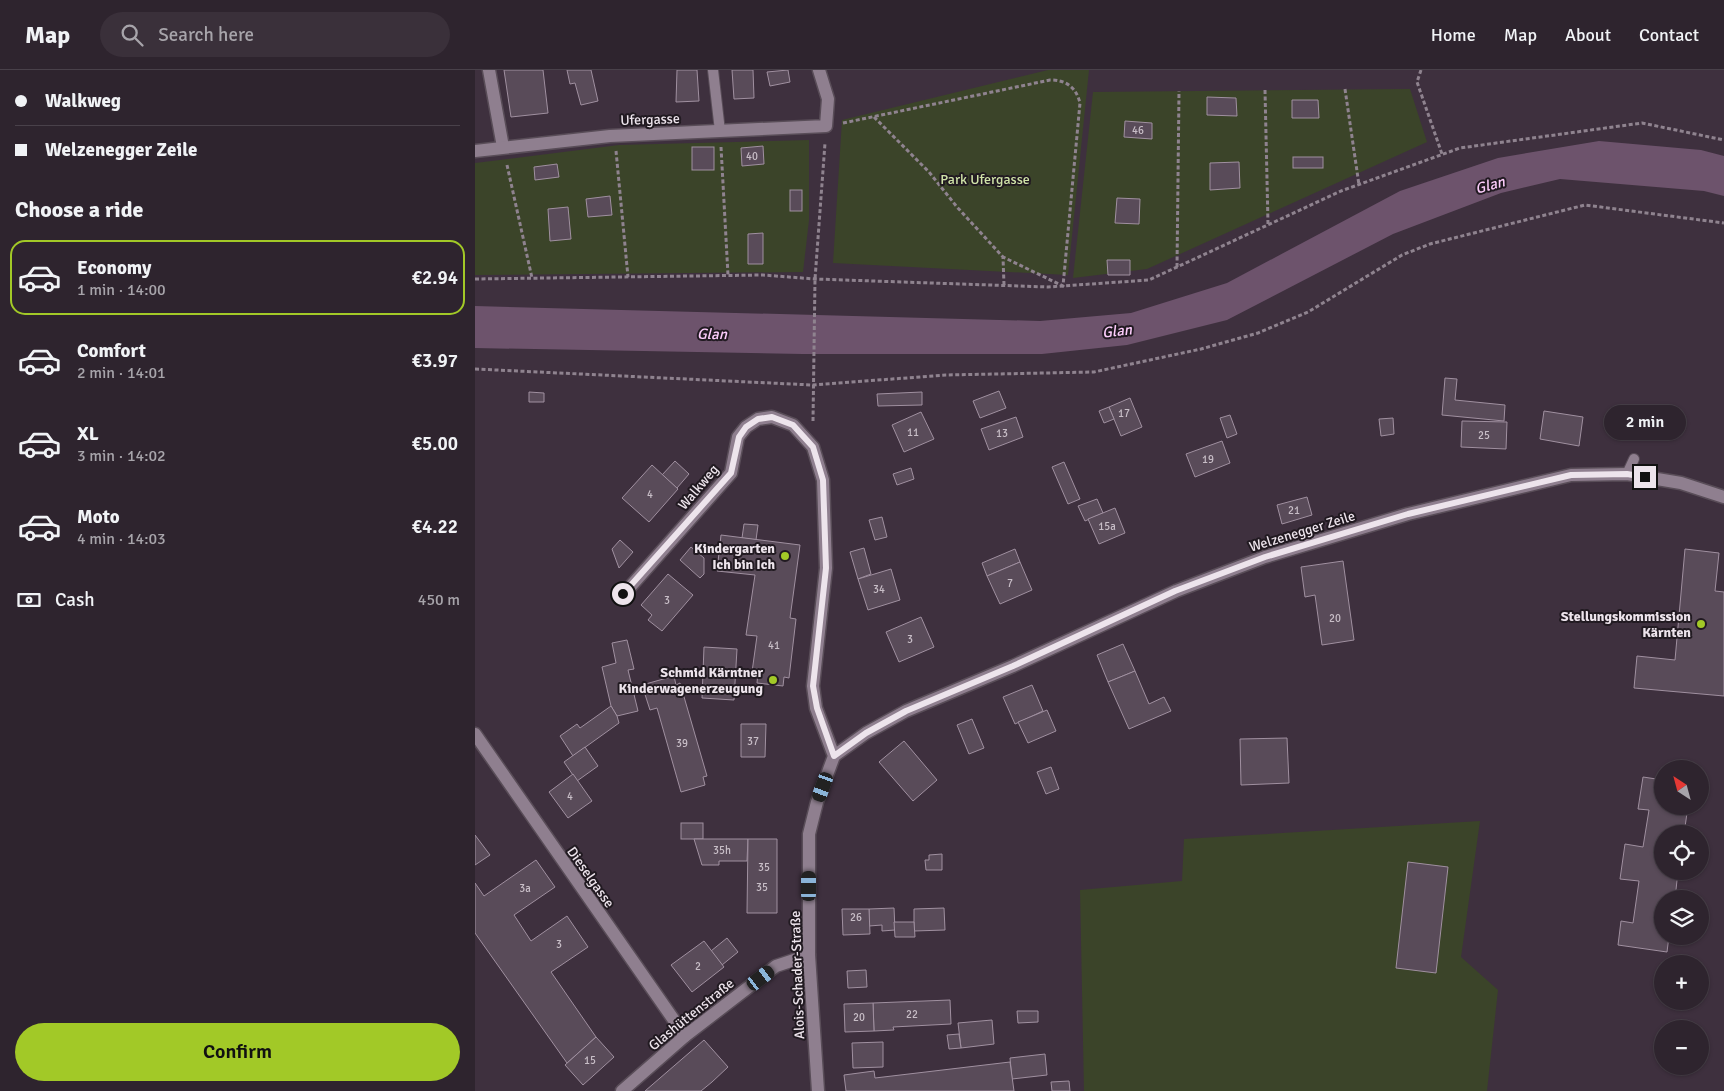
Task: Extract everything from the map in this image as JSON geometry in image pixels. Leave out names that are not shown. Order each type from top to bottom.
[{"type":"street","points":[[489,70],[503,147]]},
{"type":"street","points":[[819,70],[828,99],[826,126]]},
{"type":"street","name":"Ufergasse","points":[[475,150],[615,136],[826,126]]},
{"type":"street","name":"Walkweg","points":[[623,594],[731,473],[739,437],[746,427],[758,419],[772,417],[793,425],[813,447]]},
{"type":"street","points":[[813,447],[823,480],[826,568],[813,686],[817,708],[834,756]]},
{"type":"street","name":"Welzenegger Zeile","points":[[834,756],[866,733],[906,711],[1013,666],[1175,591],[1265,557],[1408,514],[1571,475],[1627,474],[1681,483],[1724,497]]},
{"type":"street","name":"Dieselgasse","points":[[475,734],[685,1036]]},
{"type":"street","name":"Alois-Schader-Straße","points":[[818,1091],[809,955],[809,834],[817,802],[834,756]]},
{"type":"street","name":"Glashüttenstraße","points":[[622,1091],[685,1036],[776,966],[809,955]]},
{"type":"lane","points":[[713,70],[720,131]]},
{"type":"lane","points":[[1627,474],[1634,459]]},
{"type":"path","points":[[1421,70],[1417,82],[1443,154]]},
{"type":"path","points":[[813,447],[812,385],[815,279],[826,126],[1050,80],[1062,80],[1071,86],[1077,94],[1080,103],[1063,286]]},
{"type":"path","points":[[1265,90],[1268,224]]},
{"type":"path","points":[[1345,90],[1359,184]]},
{"type":"path","points":[[1177,267],[1179,91]]},
{"type":"path","points":[[874,116],[929,172],[957,207],[1003,257],[1063,286]]},
{"type":"path","points":[[475,279],[763,275],[815,279],[1063,286],[1149,280],[1359,184],[1459,148],[1642,123],[1724,140]]},
{"type":"path","points":[[720,131],[728,275]]},
{"type":"path","points":[[615,136],[628,277]]},
{"type":"path","points":[[503,147],[532,278]]},
{"type":"path","points":[[475,369],[812,385],[946,375],[1094,372],[1201,349],[1258,333],[1308,312],[1402,255],[1430,244],[1585,206],[1724,223]]},
{"type":"path","points":[[1003,257],[1004,285]]},
{"type":"green space","name":"Park Ufergasse","points":[[1048,70],[1089,70],[1068,275],[833,263],[842,120]]},
{"type":"green space","points":[[1410,89],[1427,142],[1147,269],[1073,278],[1093,92]]},
{"type":"green space","points":[[809,140],[809,220],[803,272],[475,275],[475,163],[619,145]]},
{"type":"green space","points":[[1480,821],[1461,957],[1498,990],[1487,1091],[1084,1091],[1080,890],[1182,881],[1184,839]]},
{"type":"water","name":"Glan","points":[[1599,141],[1701,150],[1724,156],[1724,196],[1704,191],[1560,179],[1501,193],[1393,234],[1227,320],[1127,345],[1042,354],[803,354],[475,348],[475,306],[1040,321],[1131,313],[1227,283],[1400,191],[1498,158]]},
{"type":"building","points":[[504,70],[543,70],[548,113],[511,117]]},
{"type":"building","points":[[567,70],[591,70],[598,101],[581,105],[575,83],[570,84]]},
{"type":"building","points":[[677,70],[697,70],[699,101],[676,102]]},
{"type":"building","points":[[732,70],[753,70],[754,98],[734,99]]},
{"type":"building","points":[[788,70],[790,82],[770,86],[767,72]]},
{"type":"building","points":[[1207,97],[1236,98],[1237,116],[1207,115]]},
{"type":"building","points":[[1292,100],[1318,100],[1319,118],[1292,118]]},
{"type":"building","points":[[1125,121],[1152,123],[1152,139],[1124,137]]},
{"type":"building","points":[[763,146],[764,164],[742,166],[741,148]]},
{"type":"building","points":[[692,147],[714,147],[714,170],[692,170]]},
{"type":"building","points":[[1293,157],[1323,157],[1323,168],[1293,168]]},
{"type":"building","points":[[1239,162],[1240,188],[1210,190],[1210,163]]},
{"type":"building","points":[[557,164],[559,177],[535,180],[534,167]]},
{"type":"building","points":[[790,190],[802,190],[802,211],[790,211]]},
{"type":"building","points":[[610,196],[612,215],[588,217],[586,199]]},
{"type":"building","points":[[1117,198],[1140,199],[1139,224],[1115,223]]},
{"type":"building","points":[[568,207],[571,239],[550,241],[548,209]]},
{"type":"building","points":[[763,233],[763,264],[748,264],[748,234]]},
{"type":"building","points":[[1107,260],[1130,260],[1130,275],[1108,275]]},
{"type":"building","points":[[1445,378],[1457,379],[1455,400],[1505,405],[1504,421],[1442,415]]},
{"type":"building","points":[[999,391],[1006,408],[980,418],[973,401]]},
{"type":"building","points":[[529,392],[544,393],[544,402],[529,402]]},
{"type":"building","points":[[922,392],[922,405],[878,406],[877,394]]},
{"type":"building","points":[[1130,398],[1142,427],[1121,436],[1109,407]]},
{"type":"building","points":[[1109,407],[1114,419],[1104,423],[1099,411]]},
{"type":"building","points":[[1544,411],[1583,417],[1579,446],[1540,439]]},
{"type":"building","points":[[921,412],[934,439],[904,452],[892,425]]},
{"type":"building","points":[[1230,415],[1237,434],[1227,438],[1220,418]]},
{"type":"building","points":[[1016,417],[1023,437],[989,450],[981,429]]},
{"type":"building","points":[[1393,418],[1394,434],[1381,436],[1379,419]]},
{"type":"building","points":[[1462,421],[1507,422],[1506,449],[1461,447]]},
{"type":"building","points":[[1222,441],[1230,463],[1195,477],[1186,454]]},
{"type":"building","points":[[675,461],[689,474],[677,488],[662,475]]},
{"type":"building","points":[[1064,462],[1080,499],[1068,504],[1052,467]]},
{"type":"building","points":[[652,465],[678,489],[649,522],[622,498]]},
{"type":"building","points":[[911,468],[914,479],[897,485],[893,474]]},
{"type":"building","points":[[1307,497],[1312,515],[1282,524],[1277,505]]},
{"type":"building","points":[[1097,499],[1103,513],[1085,521],[1078,506]]},
{"type":"building","points":[[1115,508],[1125,533],[1099,544],[1088,519]]},
{"type":"building","points":[[882,517],[887,537],[875,540],[869,520]]},
{"type":"building","points":[[744,524],[758,525],[756,540],[742,538]]},
{"type":"building","points":[[721,535],[800,545],[790,618],[796,619],[789,678],[784,677],[783,686],[757,683],[758,672],[752,672],[757,636],[746,635],[755,575],[717,571]]},
{"type":"building","points":[[620,540],[633,552],[619,568],[612,549]]},
{"type":"building","points":[[691,547],[704,558],[704,574],[700,578],[680,560]]},
{"type":"building","points":[[864,548],[871,574],[858,579],[850,552]]},
{"type":"building","points":[[1015,549],[1020,562],[987,576],[982,563]]},
{"type":"building","name":"Stellungskommission Kärnten","points":[[1685,549],[1719,553],[1715,591],[1724,592],[1724,696],[1634,688],[1637,656],[1675,660]]},
{"type":"building","points":[[1343,561],[1354,640],[1322,645],[1315,595],[1305,597],[1301,567]]},
{"type":"building","points":[[1020,562],[1032,590],[1000,604],[987,576]]},
{"type":"building","points":[[891,569],[900,600],[868,610],[858,579]]},
{"type":"building","points":[[668,574],[693,595],[662,631],[648,620],[652,615],[641,605]]},
{"type":"building","points":[[921,617],[934,647],[899,662],[886,632]]},
{"type":"building","points":[[627,640],[634,669],[628,670],[638,711],[617,716],[611,706],[602,667],[616,663],[612,643]]},
{"type":"building","points":[[1123,644],[1135,671],[1108,682],[1097,655]]},
{"type":"building","points":[[704,647],[737,649],[734,700],[702,698]]},
{"type":"building","points":[[1135,671],[1149,704],[1164,697],[1171,711],[1129,729],[1108,682]]},
{"type":"building","points":[[674,676],[676,685],[680,683],[707,776],[703,777],[705,785],[681,792],[657,708],[650,710],[642,685]]},
{"type":"building","points":[[1032,685],[1043,711],[1015,724],[1003,697]]},
{"type":"building","points":[[611,706],[619,723],[573,756],[560,736],[577,724],[580,728]]},
{"type":"building","points":[[1047,710],[1056,731],[1028,743],[1018,722]]},
{"type":"building","points":[[972,719],[984,748],[969,754],[957,725]]},
{"type":"building","points":[[741,724],[766,724],[765,757],[741,757]]},
{"type":"building","points":[[1287,738],[1289,783],[1241,785],[1240,739]]},
{"type":"building","points":[[904,741],[937,780],[913,801],[879,762]]},
{"type":"building","points":[[585,747],[598,766],[577,781],[564,762]]},
{"type":"building","points":[[1051,767],[1059,789],[1046,794],[1037,772]]},
{"type":"building","points":[[573,774],[592,801],[568,818],[549,792]]},
{"type":"building","points":[[1643,777],[1654,779],[1654,815],[1687,815],[1685,825],[1654,825],[1654,880],[1677,880],[1676,890],[1654,890],[1654,945],[1668,945],[1667,952],[1618,945],[1621,921],[1633,923],[1639,881],[1620,879],[1625,844],[1643,847],[1649,810],[1638,809]]},
{"type":"building","points":[[681,823],[703,823],[703,839],[681,839]]},
{"type":"building","points":[[475,835],[490,855],[475,865]]},
{"type":"building","points":[[694,839],[748,839],[747,861],[719,861],[719,865],[702,865]]},
{"type":"building","points":[[748,839],[777,839],[777,913],[747,913]]},
{"type":"building","points":[[942,854],[942,870],[926,870],[925,860],[929,860],[929,855]]},
{"type":"building","points":[[536,860],[555,887],[514,915],[531,941],[567,916],[588,947],[551,972],[596,1037],[567,1063],[475,933],[475,883],[484,896]]},
{"type":"building","points":[[1408,862],[1448,867],[1436,973],[1396,968]]},
{"type":"building","points":[[894,908],[895,930],[882,931],[882,925],[869,926],[869,909]]},
{"type":"building","points":[[944,908],[945,930],[914,931],[914,909]]},
{"type":"building","points":[[842,909],[869,909],[870,934],[843,935]]},
{"type":"building","points":[[894,922],[914,922],[915,937],[895,937]]},
{"type":"building","points":[[727,938],[738,952],[722,965],[711,951]]},
{"type":"building","points":[[704,941],[724,967],[692,992],[671,965]]},
{"type":"building","points":[[866,970],[867,987],[848,988],[847,971]]},
{"type":"building","points":[[950,1000],[951,1024],[893,1027],[894,1030],[874,1031],[873,1003]]},
{"type":"building","points":[[873,1003],[874,1031],[845,1032],[844,1004]]},
{"type":"building","points":[[1017,1011],[1038,1011],[1038,1022],[1018,1023]]},
{"type":"building","points":[[992,1020],[994,1044],[961,1048],[958,1023]]},
{"type":"building","points":[[959,1034],[961,1048],[949,1049],[947,1035]]},
{"type":"building","points":[[596,1037],[614,1057],[583,1085],[565,1065]]},
{"type":"building","points":[[704,1040],[728,1067],[712,1082],[701,1091],[645,1091]]},
{"type":"building","points":[[883,1042],[883,1067],[853,1068],[852,1043]]},
{"type":"building","points":[[1045,1054],[1047,1075],[1012,1079],[1010,1058]]},
{"type":"building","points":[[1010,1062],[1014,1091],[846,1091],[844,1075],[874,1071],[875,1078]]},
{"type":"building","points":[[1069,1081],[1070,1091],[1052,1091],[1051,1082]]},
{"type":"place","name":"Kindergarten Ich bin Ich","points":[[785,556]]},
{"type":"place","name":"Stellungskommission Kärnten","points":[[1701,624]]},
{"type":"place","name":"Schmid Kärntner Kinderwagenerzeugung","points":[[773,680]]},
{"type":"route","points":[[623,594],[731,473],[739,437],[746,427],[758,419],[772,417],[793,425],[813,447],[823,480],[826,568],[813,686],[817,708],[834,756],[866,733],[906,711],[1013,666],[1175,591],[1265,557],[1408,514],[1571,475],[1627,474],[1645,477]]}]
